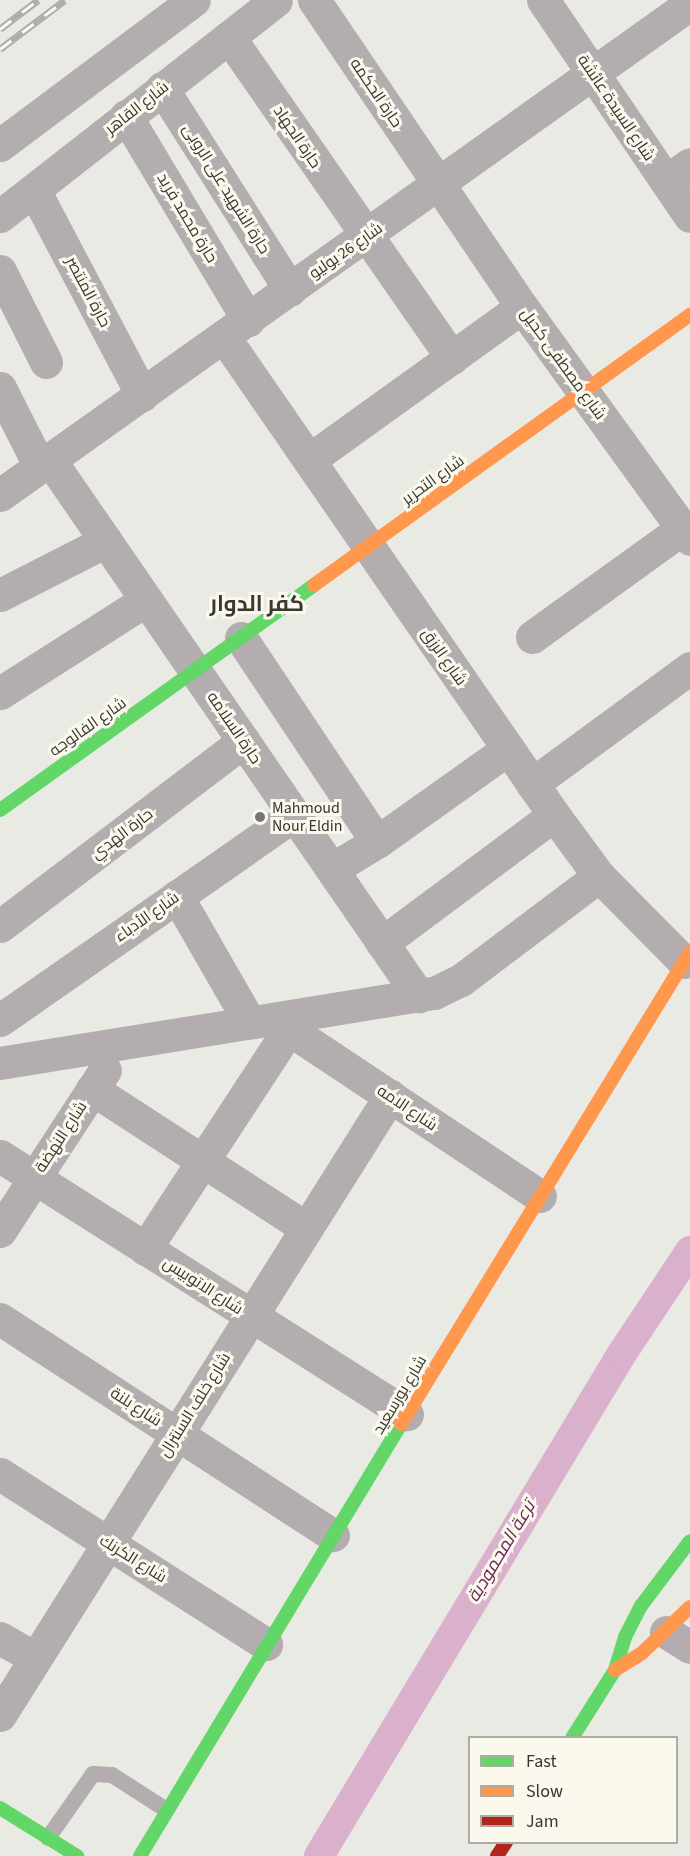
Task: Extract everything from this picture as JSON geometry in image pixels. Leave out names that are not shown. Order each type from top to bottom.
[{"type":"main road","name":"شارع التحرير","points":[[195,671],[690,315]]},
{"type":"main road","name":"شارع الفالوجه","points":[[0,810],[195,671]]},
{"type":"main road","name":"شارع بورسعيد","points":[[140,1856],[165,1809],[687,957]]},
{"type":"main road","points":[[573,1736],[615,1670],[640,1606],[690,1541]]},
{"type":"main road","points":[[615,1670],[678,1640],[690,1607]]},
{"type":"main road","points":[[0,1808],[77,1856]]},
{"type":"street","points":[[0,145],[194,0]]},
{"type":"street","name":"شارع القاهر","points":[[0,216],[276,0]]},
{"type":"street","name":"حارة الحكمه","points":[[314,0],[438,187]]},
{"type":"street","name":"شارع السيدة عائشة","points":[[543,0],[594,74],[678,172],[690,216]]},
{"type":"street","name":"شارع 26 يوليو","points":[[0,495],[438,187],[690,4]]},
{"type":"street","name":"حارة الجهاد","points":[[229,37],[366,238],[452,358]]},
{"type":"street","name":"حارة الشهيد على الروبى","points":[[162,88],[290,290]]},
{"type":"street","name":"حارة محمد فريد","points":[[126,116],[236,329]]},
{"type":"street","name":"شارع مصطفى كحيل","points":[[438,187],[686,534]]},
{"type":"street","name":"حارة المنتصر","points":[[34,190],[142,395]]},
{"type":"street","points":[[0,271],[46,363]]},
{"type":"street","points":[[309,460],[522,307]]},
{"type":"street","name":"شارع الرزق","points":[[236,329],[309,460],[554,815],[599,876],[687,957]]},
{"type":"street","name":"حارة السلامه","points":[[0,388],[45,463],[106,541],[419,996]]},
{"type":"street","points":[[532,637],[686,534]]},
{"type":"street","points":[[0,595],[106,541]]},
{"type":"street","points":[[0,693],[146,600]]},
{"type":"street","points":[[241,638],[377,842]]},
{"type":"street","points":[[532,784],[690,668]]},
{"type":"street","name":"حارة الهدي","points":[[0,926],[244,741]]},
{"type":"street","points":[[332,869],[377,842],[508,749]]},
{"type":"street","name":"شارع الأدباء","points":[[0,1020],[294,815]]},
{"type":"street","points":[[382,943],[554,815]]},
{"type":"street","points":[[0,1063],[122,1043],[271,1024],[419,996],[461,980],[599,876]]},
{"type":"street","points":[[177,896],[271,1024]]},
{"type":"street","points":[[145,1249],[203,1161],[271,1024]]},
{"type":"street","name":"شارع الامه","points":[[271,1024],[390,1096],[540,1196]]},
{"type":"street","name":"شارع النهضة","points":[[0,1231],[122,1043]]},
{"type":"street","points":[[92,1089],[306,1228]]},
{"type":"street","name":"شارع خلف السنترال","points":[[0,1714],[390,1096]]},
{"type":"street","name":"شارع الاتوبيس","points":[[0,1156],[407,1414]]},
{"type":"street","name":"شارع بلنة","points":[[0,1319],[333,1535]]},
{"type":"street","name":"شارع الكرنك","points":[[0,1474],[266,1644]]},
{"type":"street","points":[[0,1638],[35,1658]]},
{"type":"lane","points":[[48,1838],[93,1774],[112,1775],[165,1809]]},
{"type":"waterway","name":"ترعة المحمودية","points":[[319,1856],[621,1355],[690,1251]]},
{"type":"railway","points":[[0,29],[38,0]]},
{"type":"railway","points":[[0,49],[65,0]]},
{"type":"traffic: fast","points":[[0,810],[314,585]]},
{"type":"traffic: fast","points":[[140,1856],[401,1424]]},
{"type":"traffic: fast","points":[[573,1736],[615,1670],[625,1637],[641,1606],[690,1541]]},
{"type":"traffic: fast","points":[[0,1808],[77,1856]]},
{"type":"traffic: slow","points":[[314,585],[690,315]]},
{"type":"traffic: slow","points":[[401,1424],[690,952]]},
{"type":"traffic: slow","points":[[615,1670],[642,1653],[690,1607]]},
{"type":"traffic: jam","points":[[497,1856],[505,1844]]},
{"type":"place","name":"Mahmoud Nour Eldin","points":[[260,817]]},
{"type":"district","name":"كفر الدوار","points":[[257,605]]}]
